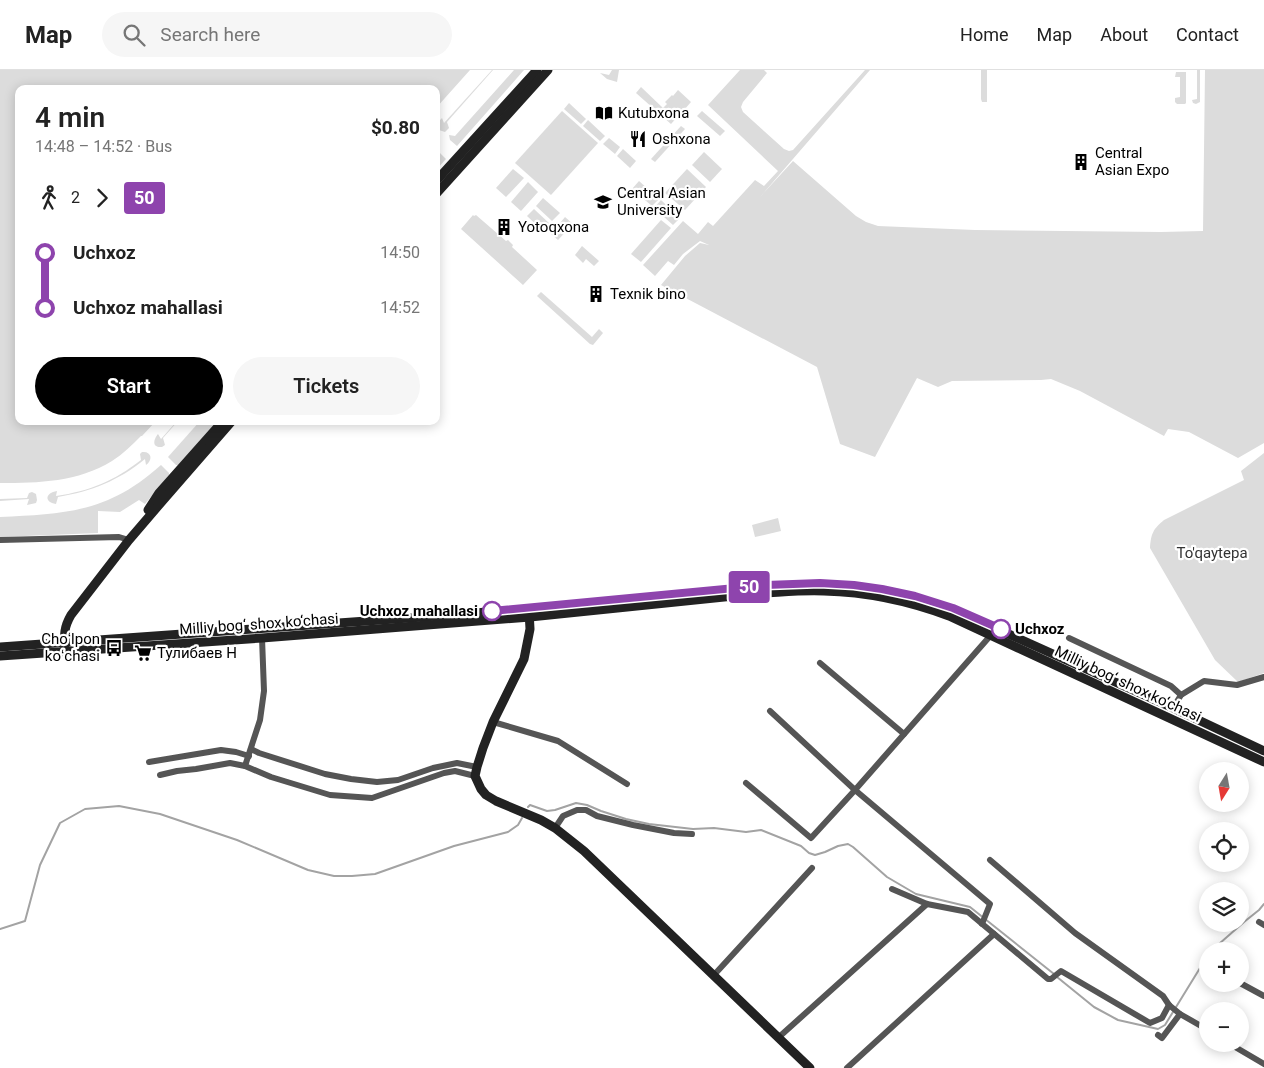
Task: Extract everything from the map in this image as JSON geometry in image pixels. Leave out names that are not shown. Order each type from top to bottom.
[{"type":"main road","points":[[440,177],[536,70]]},
{"type":"main road","points":[[440,190],[548,70]]},
{"type":"main road","points":[[130,540],[159,493],[219,425]]},
{"type":"main road","points":[[65,647],[65,627],[71,615],[164,498],[228,425]]},
{"type":"main road","name":"Milliy bog‘ shox ko‘chasi","points":[[529,612],[766,585],[815,583],[882,589],[915,596],[953,608],[1264,751]]},
{"type":"main road","name":"Milliy bog‘ shox ko‘chasi","points":[[0,656],[65,647],[390,624],[763,593],[824,591],[875,596],[913,604],[941,613],[1264,762]]},
{"type":"main road","points":[[529,612],[530,629],[524,659],[493,722],[476,772],[481,789],[486,795],[496,801],[542,820],[555,828],[584,852],[810,1068]]},
{"type":"main road","name":"Milliy bog‘ shox ko‘chasi","points":[[0,648],[262,638],[345,627]]},
{"type":"main road","points":[[1081,677],[1085,668]]},
{"type":"street","points":[[0,540],[119,537],[130,540]]},
{"type":"street","points":[[746,783],[811,838],[991,635]]},
{"type":"street","points":[[245,766],[260,720],[264,691],[262,638]]},
{"type":"street","points":[[1069,638],[1171,686],[1182,695]]},
{"type":"street","points":[[820,663],[904,734]]},
{"type":"street","points":[[1173,708],[1182,695],[1204,681],[1237,685],[1264,677]]},
{"type":"street","points":[[770,711],[855,790],[990,904],[984,920]]},
{"type":"street","points":[[493,722],[558,741],[627,784]]},
{"type":"street","points":[[149,762],[221,750],[259,753],[325,774],[378,782],[398,780],[433,768],[456,763],[476,772]]},
{"type":"street","points":[[160,775],[230,763],[245,766],[271,777],[330,796],[372,798],[444,773],[455,771],[476,772]]},
{"type":"street","points":[[555,828],[562,816],[577,810],[586,810],[597,816],[633,825],[674,833],[692,834]]},
{"type":"street","points":[[990,860],[1075,933],[1163,996],[1169,1006],[1199,1025]]},
{"type":"street","points":[[714,975],[812,868]]},
{"type":"street","points":[[892,889],[927,904],[968,912],[984,920],[994,934],[1048,979],[1052,979],[1060,971],[1150,1023],[1162,1018],[1169,1006]]},
{"type":"street","points":[[779,1037],[927,904]]},
{"type":"street","points":[[847,1068],[994,934]]},
{"type":"street","points":[[1249,988],[1264,996]]},
{"type":"street","points":[[1158,1035],[1162,1038],[1180,1014]]},
{"type":"street","points":[[1244,1052],[1264,1064]]},
{"type":"green space","points":[[0,70],[470,70],[440,104],[440,85],[15,85],[15,425],[152,425],[116,458],[86,473],[44,482],[0,483]]},
{"type":"green space","points":[[493,70],[447,122],[449,128],[445,132],[440,130],[440,120],[442,118],[444,123]]},
{"type":"green space","points":[[514,70],[524,70],[457,146],[450,140],[449,135],[455,136]]},
{"type":"green space","points":[[612,70],[619,70],[617,82],[607,79],[600,73],[609,75]]},
{"type":"green space","points":[[740,70],[764,70],[767,73],[741,107],[743,112],[784,149],[789,151],[793,150],[865,70],[870,70],[760,197],[793,161],[856,216],[878,226],[975,230],[1161,232],[1203,231],[1205,70],[1264,70],[1264,443],[1238,458],[1189,432],[1168,429],[1164,436],[1080,391],[1051,379],[952,381],[938,387],[917,378],[875,457],[840,444],[817,367],[661,285],[685,256],[700,243],[709,245],[700,241],[683,254],[674,265],[668,261],[655,276],[643,265],[683,221],[698,234],[708,222],[713,226],[755,180],[764,186],[778,171],[708,105]]},
{"type":"green space","points":[[981,70],[987,70],[987,102],[982,102],[981,99]]},
{"type":"green space","points":[[1197,70],[1200,70],[1200,102],[1196,104],[1192,100],[1197,99]]},
{"type":"green space","points":[[1176,72],[1186,72],[1185,104],[1177,104],[1175,102],[1175,98],[1180,97],[1180,77],[1175,77]]},
{"type":"green space","points":[[641,87],[663,108],[667,104],[665,102],[678,90],[691,102],[671,124],[636,93]]},
{"type":"green space","points":[[569,103],[586,119],[581,124],[564,109]]},
{"type":"green space","points":[[562,111],[598,143],[551,195],[515,163]]},
{"type":"green space","points":[[702,111],[725,131],[720,136],[697,116]]},
{"type":"green space","points":[[588,120],[605,136],[600,141],[583,126]]},
{"type":"green space","points":[[681,126],[685,129],[655,162],[651,159]]},
{"type":"green space","points":[[609,138],[620,147],[615,154],[603,144]]},
{"type":"green space","points":[[623,149],[636,161],[630,168],[617,156]]},
{"type":"green space","points":[[704,152],[722,169],[710,182],[692,165]]},
{"type":"green space","points":[[440,153],[446,159],[440,166]]},
{"type":"green space","points":[[513,169],[524,178],[506,197],[496,188]]},
{"type":"green space","points":[[687,169],[706,187],[685,210],[665,193]]},
{"type":"green space","points":[[639,181],[659,199],[652,206],[632,189]]},
{"type":"green space","points":[[528,182],[538,192],[521,211],[511,202]]},
{"type":"green space","points":[[543,198],[560,213],[552,221],[536,206]]},
{"type":"green space","points":[[661,200],[680,218],[673,225],[654,208]]},
{"type":"green space","points":[[534,209],[550,224],[543,231],[527,216]]},
{"type":"green space","points":[[473,215],[476,215],[506,241],[508,240],[513,245],[512,247],[537,270],[523,285],[461,229]]},
{"type":"green space","points":[[565,217],[573,224],[558,240],[551,234]]},
{"type":"green space","points":[[661,220],[671,228],[641,262],[631,254]]},
{"type":"green space","points":[[582,246],[599,261],[594,266],[586,259],[583,263],[575,255]]},
{"type":"green space","points":[[541,292],[592,337],[599,329],[603,333],[593,345],[590,344],[537,296]]},
{"type":"green space","points":[[174,425],[163,438],[165,445],[162,447],[156,446],[154,441],[158,434],[161,439]]},
{"type":"green space","points":[[196,425],[213,425],[178,465],[168,457]]},
{"type":"green space","points":[[142,452],[150,454],[150,461],[146,465],[145,459],[135,467],[104,484],[82,492],[58,497],[56,504],[48,500],[48,495],[53,492],[57,491],[56,496],[80,491],[101,484],[121,474],[141,460],[140,454]]},
{"type":"green space","name":"To'qaytepa","points":[[1264,453],[1264,673],[1238,682],[1215,660],[1150,548],[1150,543],[1155,529],[1164,520],[1244,480],[1241,471]]},
{"type":"green space","points":[[161,465],[169,475],[145,504],[139,500],[120,512],[98,511],[98,533],[0,537],[0,517],[66,512],[86,508],[123,493],[142,481]]},
{"type":"green space","points":[[29,493],[36,494],[36,503],[27,505],[29,499],[0,501],[0,499],[27,498]]},
{"type":"green space","points":[[778,518],[781,531],[755,537],[752,525]]},
{"type":"waterway","points":[[528,807],[530,805],[547,811],[576,803],[626,819],[649,824],[746,832],[761,830],[801,846],[809,853],[815,855],[848,844],[887,877],[916,894],[970,907],[1054,974]]},
{"type":"waterway","points":[[0,929],[25,921],[40,865],[60,823],[85,809],[119,806],[160,814],[237,840],[308,870],[334,876],[375,874],[454,846],[508,832],[518,825],[522,818]]},
{"type":"waterway","points":[[1221,942],[1264,904]]},
{"type":"waterway","points":[[1057,977],[1094,1007],[1118,1020],[1158,1029],[1165,1025],[1199,970]]},
{"type":"bus line","name":"50","points":[[492,611],[766,585],[820,583],[854,585],[915,596],[953,608],[1001,629]]},
{"type":"place","name":"Kutubxona","points":[[604,113]]},
{"type":"place","name":"Oshxona","points":[[638,139]]},
{"type":"place","name":"Central Asian Expo","points":[[1081,162]]},
{"type":"place","name":"Central Asian University","points":[[603,202]]},
{"type":"place","name":"Yotoqxona","points":[[504,227]]},
{"type":"place","name":"Texnik bino","points":[[596,294]]},
{"type":"place","name":"Uchxoz mahallasi","points":[[492,611]]},
{"type":"place","name":"Uchxoz","points":[[1001,629]]},
{"type":"place","name":"Choʻlpon koʻchasi","points":[[114,648]]},
{"type":"place","name":"Тулибаев Н","points":[[143,653]]}]
